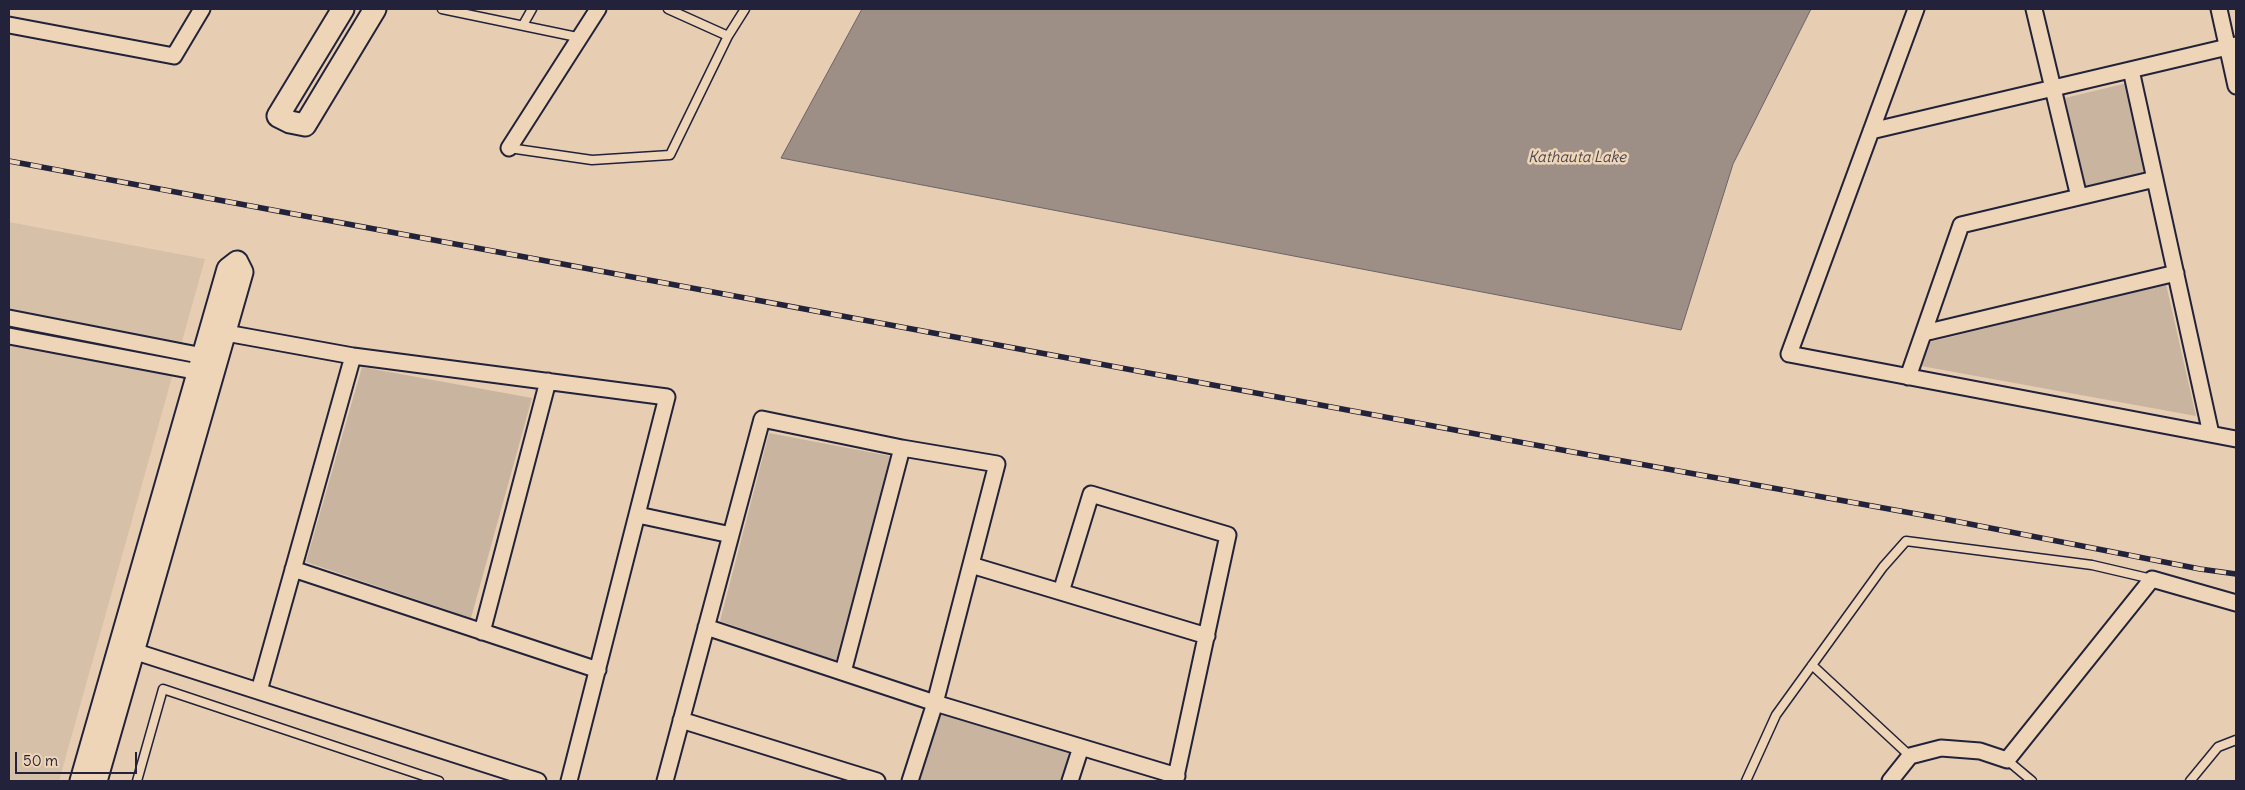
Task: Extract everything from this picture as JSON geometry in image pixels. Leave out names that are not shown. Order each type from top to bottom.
[{"type":"street","points":[[9,26],[174,56],[202,9]]},
{"type":"street","points":[[343,9],[278,116],[290,122],[305,125],[375,9]]},
{"type":"street","points":[[509,148],[598,9]]},
{"type":"street","points":[[1916,9],[1789,354],[2236,439]]},
{"type":"street","points":[[2034,9],[2079,197]]},
{"type":"street","points":[[2219,9],[2232,46],[2236,86]]},
{"type":"street","points":[[1871,131],[2232,46]]},
{"type":"street","points":[[2131,70],[2211,434]]},
{"type":"street","points":[[1908,377],[1961,225],[2155,178]]},
{"type":"street","points":[[1924,333],[2176,273]]},
{"type":"street","points":[[9,318],[205,365]]},
{"type":"street","points":[[96,781],[127,649],[205,365],[218,331],[353,356],[667,397],[569,781]]},
{"type":"street","points":[[9,336],[205,365]]},
{"type":"street","points":[[258,691],[353,356]]},
{"type":"street","points":[[482,632],[548,381]]},
{"type":"street","points":[[665,781],[762,419],[902,448],[997,464],[935,703],[910,781]]},
{"type":"street","points":[[843,672],[902,448]]},
{"type":"street","points":[[706,627],[935,703],[1176,778],[1228,534],[1091,494],[1061,592]]},
{"type":"street","points":[[638,515],[731,534]]},
{"type":"street","points":[[971,565],[1207,636]]},
{"type":"street","points":[[293,569],[598,670]]},
{"type":"street","points":[[1890,781],[1910,756],[1941,748],[1980,751],[2007,760],[2152,579],[2236,603]]},
{"type":"street","points":[[127,649],[258,691],[502,776],[538,781]]},
{"type":"street","points":[[82,781],[127,649]]},
{"type":"street","points":[[682,720],[877,781]]},
{"type":"street","points":[[1070,781],[1081,747]]},
{"type":"lane","points":[[442,9],[460,10],[577,37]]},
{"type":"lane","points":[[523,25],[532,9]]},
{"type":"lane","points":[[668,9],[728,36]]},
{"type":"lane","points":[[509,148],[592,160],[670,155],[728,36],[745,9]]},
{"type":"lane","points":[[1746,781],[1776,715],[1883,568],[1906,540],[2092,565],[2152,579]]},
{"type":"lane","points":[[1812,665],[1910,756]]},
{"type":"lane","points":[[137,781],[163,689],[439,781]]},
{"type":"lane","points":[[2190,781],[2218,747],[2236,740]]},
{"type":"lane","points":[[2007,760],[2032,781]]},
{"type":"shaded area","points":[[2127,83],[2147,172],[2085,186],[2065,98]]},
{"type":"shaded area","points":[[9,222],[205,259],[59,781],[9,781]]},
{"type":"shaded area","points":[[2166,284],[2196,416],[1921,366],[1930,342]]},
{"type":"shaded area","points":[[362,367],[532,398],[471,618],[306,562]]},
{"type":"shaded area","points":[[769,433],[890,456],[838,661],[720,621]]},
{"type":"shaded area","points":[[940,714],[1070,753],[1062,781],[919,781]]},
{"type":"water","name":"Kathauta Lake","points":[[862,9],[1811,9],[1733,164],[1681,330],[781,158]]},
{"type":"railway","points":[[9,161],[1573,452],[1939,518],[2200,569],[2236,574]]}]
